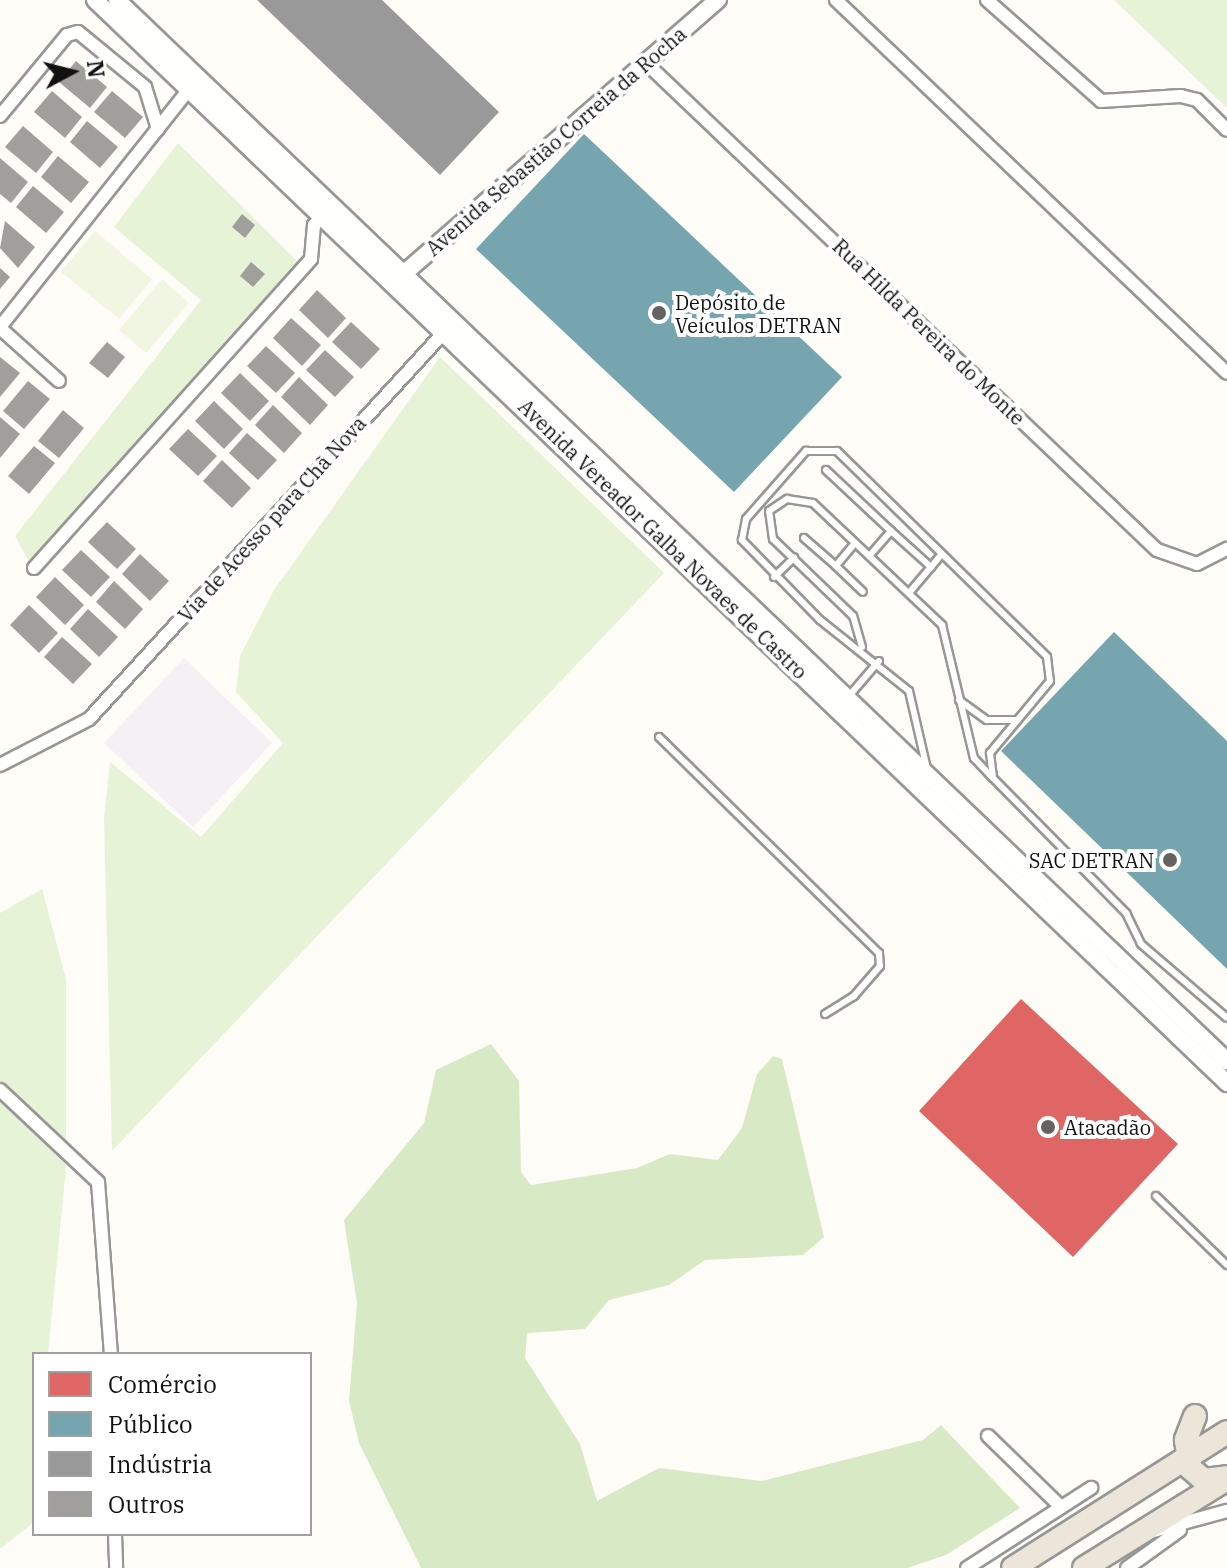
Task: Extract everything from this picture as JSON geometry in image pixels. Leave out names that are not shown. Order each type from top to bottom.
[{"type":"highway","points":[[1195,1416],[1187,1458],[1204,1480],[1227,1478]]},
{"type":"highway","points":[[1013,1568],[1227,1432]]},
{"type":"highway","points":[[1084,1568],[1227,1478]]},
{"type":"street","name":"Avenida Vereador Galba Novaes de Castro","points":[[95,0],[324,215],[457,319],[1227,1083]]},
{"type":"street","name":"Avenida Vereador Galba Novaes de Castro","points":[[117,0],[400,277],[445,332],[844,701],[927,769],[1227,1061]]},
{"type":"street","name":"Avenida Sebastião Correia da Rocha","points":[[400,277],[718,0]]},
{"type":"street","points":[[836,0],[1227,373]]},
{"type":"street","points":[[987,0],[1101,101],[1181,96],[1197,100],[1227,130]]},
{"type":"street","points":[[0,116],[67,35],[78,32],[91,35],[145,87],[158,129]]},
{"type":"street","name":"Rua Hilda Pereira do Monte","points":[[645,62],[1157,550],[1197,564],[1227,549]]},
{"type":"street","points":[[59,381],[0,328],[189,89]]},
{"type":"street","points":[[34,568],[311,259],[314,225],[324,215]]},
{"type":"street","name":"Via de Acesso para Chã Nova","points":[[0,765],[89,719],[457,319]]},
{"type":"street","points":[[0,1090],[98,1182],[107,1229],[111,1352]]},
{"type":"street","points":[[988,1436],[1061,1507]]},
{"type":"street","points":[[967,1568],[1091,1488]]},
{"type":"street","points":[[1143,1532],[1182,1528],[1227,1511]]},
{"type":"street","points":[[1127,1568],[1182,1528]]},
{"type":"street","points":[[115,1536],[116,1568]]},
{"type":"lane","points":[[927,769],[909,691],[879,661],[774,577],[741,531],[806,451],[822,447],[837,451],[1047,657],[1050,681],[990,753],[993,778]]},
{"type":"lane","points":[[826,470],[931,567]]},
{"type":"lane","points":[[862,647],[853,616],[794,558],[767,524],[769,511],[787,499],[813,503],[942,625],[974,758],[1126,913],[1141,944],[1227,1018]]},
{"type":"lane","points":[[869,556],[891,531]]},
{"type":"lane","points":[[804,538],[863,592]]},
{"type":"lane","points":[[836,566],[855,543]]},
{"type":"lane","points":[[909,593],[941,555]]},
{"type":"lane","points":[[774,577],[794,558]]},
{"type":"lane","points":[[844,701],[879,661]]},
{"type":"lane","points":[[959,700],[987,720],[1016,720]]},
{"type":"lane","points":[[659,737],[879,953],[880,966],[854,996],[825,1014]]},
{"type":"lane","points":[[1156,1196],[1227,1265]]},
{"type":"shaded area","points":[[184,658],[272,743],[193,827],[104,743]]},
{"type":"green space","points":[[1114,0],[1227,0],[1227,108]]},
{"type":"green space","points":[[178,143],[298,262],[30,563],[15,536],[201,300],[114,227]]},
{"type":"green space","points":[[95,231],[152,279],[119,319],[61,272]]},
{"type":"green space","points":[[162,279],[189,303],[146,353],[119,330]]},
{"type":"green space","points":[[440,357],[664,573],[112,1151],[104,819],[110,762],[201,837],[283,743],[236,692],[240,656],[274,590]]},
{"type":"green space","points":[[42,889],[66,979],[66,1167],[48,1352],[32,1352],[32,1524],[0,1549],[0,913]]},
{"type":"green space","points":[[491,1044],[519,1081],[521,1172],[531,1185],[637,1168],[670,1154],[718,1160],[742,1128],[757,1074],[773,1056],[782,1059],[824,1237],[803,1255],[705,1260],[669,1285],[609,1300],[585,1329],[527,1333],[525,1358],[580,1444],[597,1501],[659,1468],[762,1481],[923,1440],[941,1425],[1020,1508],[946,1555],[907,1568],[421,1568],[359,1443],[349,1401],[357,1303],[344,1220],[424,1123],[436,1070]]},
{"type":"building: Comércio","name":"Atacadão","points":[[1021,999],[1178,1144],[1073,1257],[919,1111]]},
{"type":"building: Público","name":"Depósito de Veículos DETRAN","points":[[584,134],[842,377],[734,492],[476,249]]},
{"type":"building: Público","name":"SAC DETRAN","points":[[1114,632],[1227,741],[1227,969],[1001,751]]},
{"type":"building: Indústria","points":[[257,0],[382,0],[499,112],[440,175]]},
{"type":"building: Outros","points":[[76,61],[107,87],[90,108],[59,82]]},
{"type":"building: Outros","points":[[52,91],[82,117],[65,138],[34,112]]},
{"type":"building: Outros","points":[[112,91],[143,117],[125,138],[94,112]]},
{"type":"building: Outros","points":[[87,121],[118,147],[100,168],[70,142]]},
{"type":"building: Outros","points":[[23,126],[53,152],[36,173],[5,147]]},
{"type":"building: Outros","points":[[58,156],[89,182],[71,203],[41,177]]},
{"type":"building: Outros","points":[[0,158],[28,182],[11,203],[0,194]]},
{"type":"building: Outros","points":[[33,186],[64,212],[46,233],[16,207]]},
{"type":"building: Outros","points":[[242,214],[255,225],[245,238],[232,227]]},
{"type":"building: Outros","points":[[5,221],[35,247],[18,268],[0,248]]},
{"type":"building: Outros","points":[[251,262],[265,274],[253,287],[240,276]]},
{"type":"building: Outros","points":[[0,268],[10,277],[0,289]]},
{"type":"building: Outros","points":[[317,290],[346,318],[328,338],[299,310]]},
{"type":"building: Outros","points":[[291,318],[321,345],[302,366],[273,338]]},
{"type":"building: Outros","points":[[351,322],[380,349],[361,369],[332,342]]},
{"type":"building: Outros","points":[[107,342],[125,357],[108,378],[89,363]]},
{"type":"building: Outros","points":[[266,346],[295,373],[276,393],[247,366]]},
{"type":"building: Outros","points":[[325,350],[354,377],[335,397],[306,370]]},
{"type":"building: Outros","points":[[0,357],[20,373],[0,397]]},
{"type":"building: Outros","points":[[240,373],[269,401],[250,421],[221,393]]},
{"type":"building: Outros","points":[[299,377],[328,405],[310,425],[281,397]]},
{"type":"building: Outros","points":[[28,381],[50,399],[24,429],[3,411]]},
{"type":"building: Outros","points":[[214,401],[243,429],[224,449],[195,421]]},
{"type":"building: Outros","points":[[273,405],[302,433],[284,453],[255,425]]},
{"type":"building: Outros","points":[[63,410],[84,428],[59,458],[38,441]]},
{"type":"building: Outros","points":[[0,417],[20,434],[0,458]]},
{"type":"building: Outros","points":[[188,429],[217,456],[198,476],[169,449]]},
{"type":"building: Outros","points":[[247,433],[277,460],[258,480],[229,453]]},
{"type":"building: Outros","points":[[34,446],[55,463],[29,494],[8,476]]},
{"type":"building: Outros","points":[[222,460],[251,488],[232,508],[203,481]]},
{"type":"building: Outros","points":[[107,522],[136,549],[117,569],[88,542]]},
{"type":"building: Outros","points":[[81,550],[110,577],[91,597],[62,570]]},
{"type":"building: Outros","points":[[140,554],[169,581],[150,601],[122,574]]},
{"type":"building: Outros","points":[[55,577],[84,605],[65,625],[36,597]]},
{"type":"building: Outros","points":[[114,581],[143,609],[125,629],[96,602]]},
{"type":"building: Outros","points":[[29,605],[58,633],[39,653],[10,625]]},
{"type":"building: Outros","points":[[88,609],[118,637],[99,657],[70,629]]},
{"type":"building: Outros","points":[[62,637],[92,664],[73,684],[44,657]]},
{"type":"place","name":"Depósito de Veículos DETRAN","points":[[659,313]]},
{"type":"place","name":"SAC DETRAN","points":[[1170,860]]},
{"type":"place","name":"Atacadão","points":[[1048,1127]]}]
